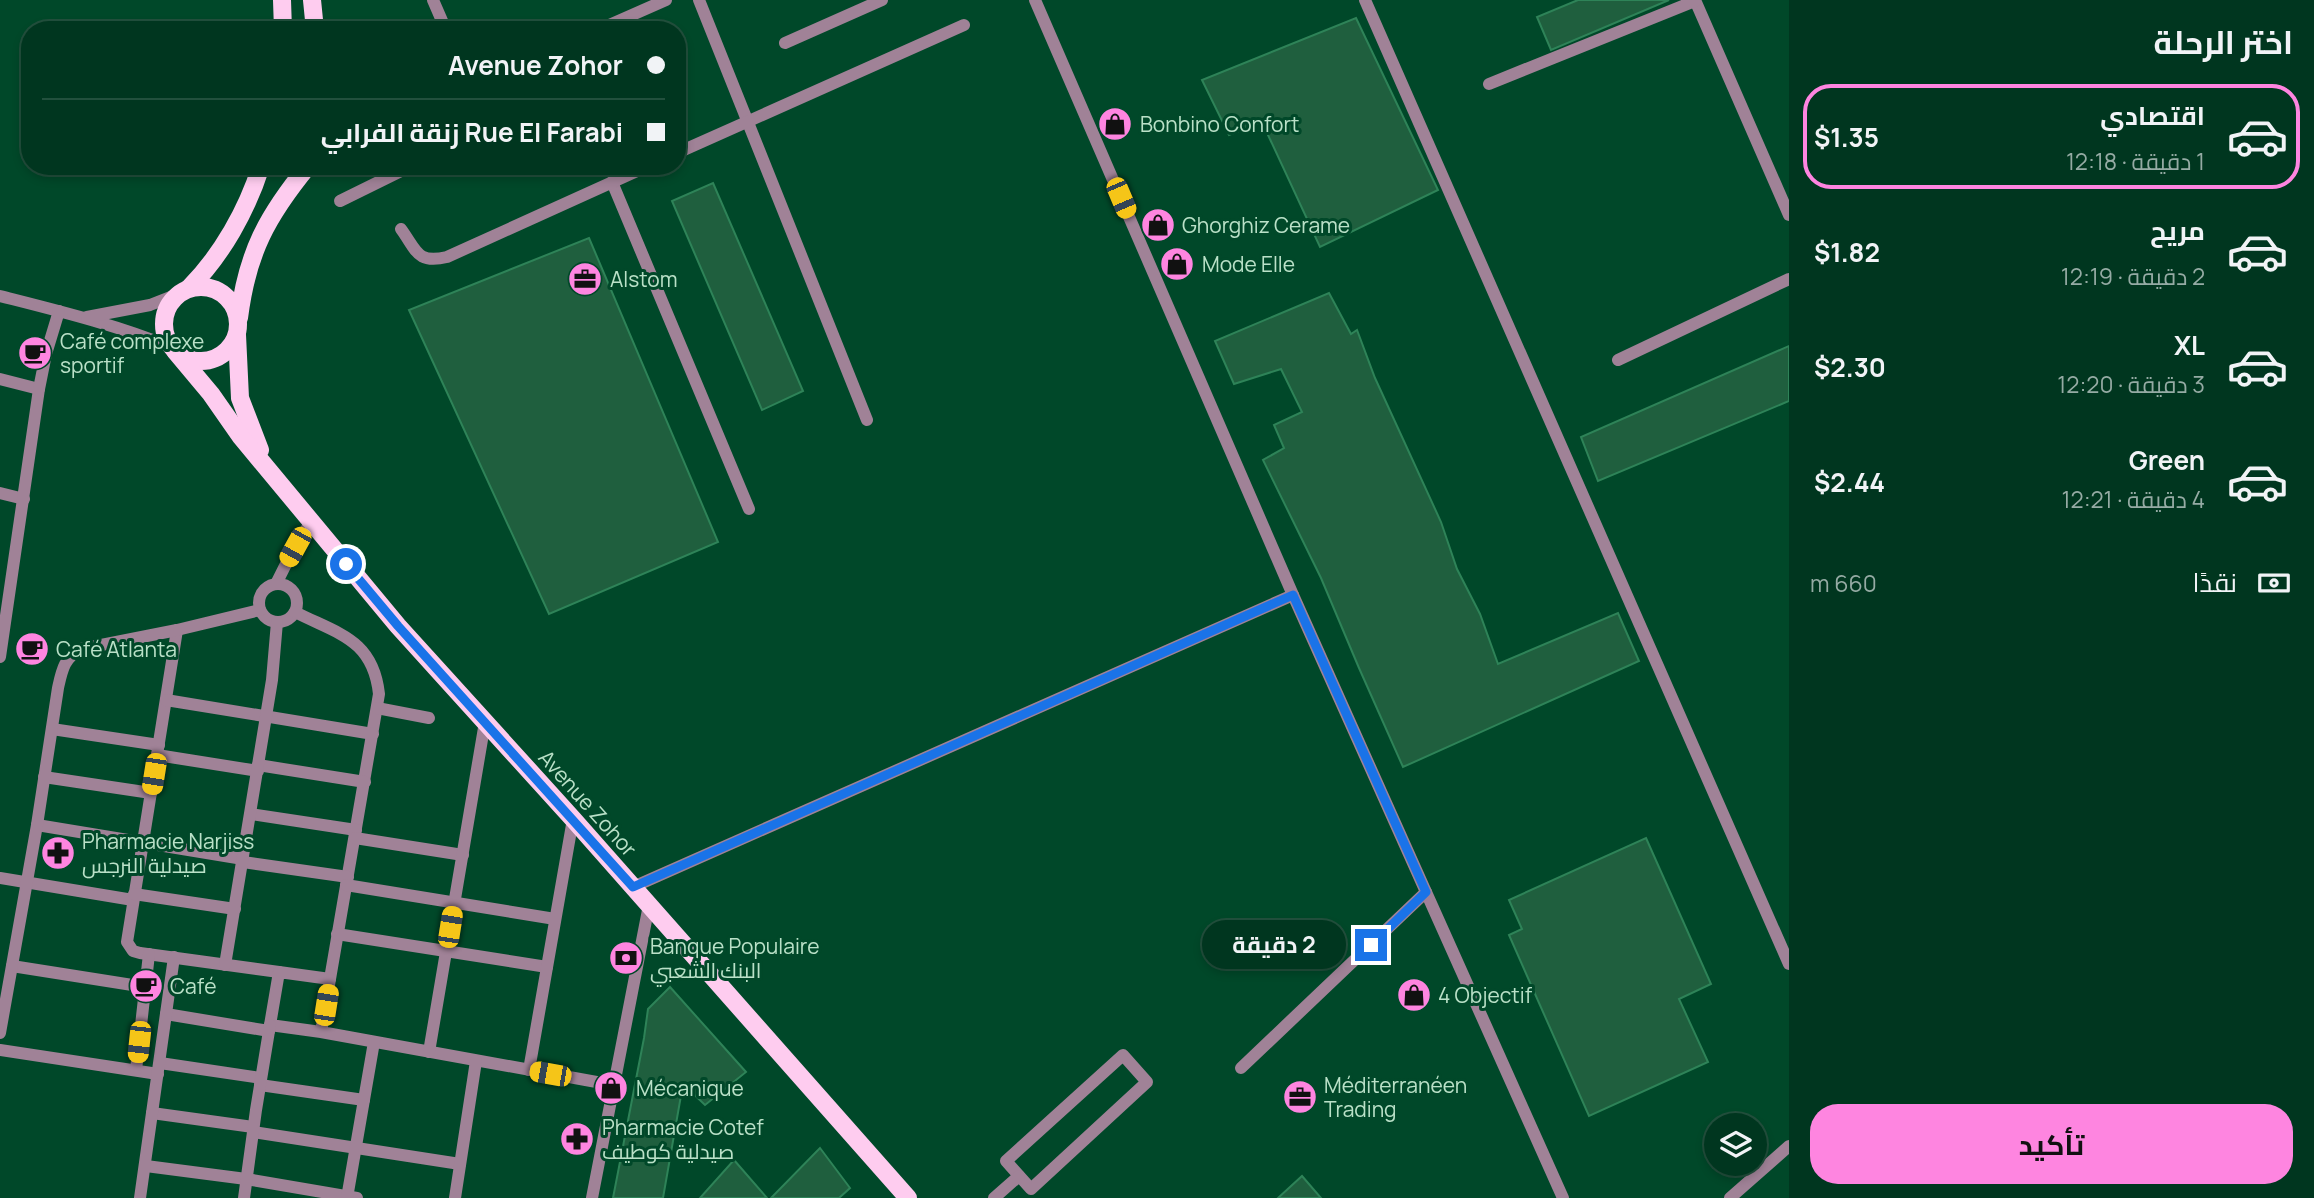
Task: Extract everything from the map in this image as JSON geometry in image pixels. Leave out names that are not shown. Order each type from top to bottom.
[{"type":"main road","points":[[282,0],[283,21]]},
{"type":"main road","points":[[312,0],[314,21]]},
{"type":"main road","points":[[258,175],[248,200],[224,244],[211,263],[172,300],[164,316],[165,333],[174,350],[189,359],[211,360],[230,347],[238,329],[243,288],[254,252],[272,215],[301,175]]},
{"type":"main road","points":[[184,291],[210,288],[223,294],[236,310],[238,329]]},
{"type":"main road","name":"Avenue Zohor","points":[[238,329],[240,398],[267,466]]},
{"type":"main road","name":"Avenue Zohor","points":[[174,350],[311,523],[398,626],[573,819],[908,1198]]},
{"type":"street","points":[[433,0],[442,21]]},
{"type":"street","points":[[618,21],[666,0]]},
{"type":"street","points":[[699,0],[867,420]]},
{"type":"street","points":[[785,43],[882,0]]},
{"type":"street","points":[[1035,0],[1293,595],[1563,1198]]},
{"type":"street","points":[[1365,0],[1789,964]]},
{"type":"street","points":[[1489,84],[1695,0],[1789,215]]},
{"type":"street","points":[[686,149],[964,25]]},
{"type":"street","points":[[340,201],[393,175]]},
{"type":"street","points":[[401,229],[421,257],[431,261],[447,257],[629,175]]},
{"type":"street","points":[[612,183],[749,509]]},
{"type":"street","points":[[1618,359],[1789,279]]},
{"type":"street","points":[[82,317],[150,305],[184,291]]},
{"type":"street","points":[[0,296],[82,317],[174,350]]},
{"type":"street","points":[[0,657],[5,581],[24,499],[39,389],[59,311]]},
{"type":"street","points":[[0,379],[39,389]]},
{"type":"street","points":[[0,493],[24,499]]},
{"type":"street","points":[[276,584],[311,523]]},
{"type":"street","points":[[276,584],[283,585],[293,593],[296,605],[295,612],[288,620],[277,622],[264,616],[260,610],[260,596],[276,584]]},
{"type":"street","points":[[633,887],[1293,595]]},
{"type":"street","points":[[0,1033],[60,677],[69,655],[81,649],[260,610]]},
{"type":"street","points":[[295,612],[361,646],[377,675],[377,708],[373,734],[321,1032]]},
{"type":"street","points":[[225,965],[272,680],[277,622]]},
{"type":"street","points":[[177,630],[127,942],[133,951],[149,954],[330,979]]},
{"type":"street","points":[[166,700],[373,734]]},
{"type":"street","points":[[377,708],[429,718]]},
{"type":"street","points":[[429,1052],[485,722]]},
{"type":"street","points":[[52,729],[258,768],[365,782]]},
{"type":"street","points":[[44,777],[151,793]]},
{"type":"street","points":[[251,814],[463,855]]},
{"type":"street","points":[[528,1070],[573,819]]},
{"type":"street","points":[[37,825],[243,861],[454,903],[555,919]]},
{"type":"street","points":[[0,878],[235,909]]},
{"type":"street","points":[[1241,1068],[1426,892]]},
{"type":"street","points":[[592,1198],[649,905]]},
{"type":"street","points":[[337,933],[547,967]]},
{"type":"street","points":[[136,1070],[149,954]]},
{"type":"street","points":[[140,1198],[174,957]]},
{"type":"street","points":[[12,966],[145,987]]},
{"type":"street","points":[[244,1198],[278,972]]},
{"type":"street","points":[[166,1014],[321,1032],[613,1085]]},
{"type":"street","points":[[146,1166],[246,1179],[350,1198],[355,1149],[374,1042]]},
{"type":"street","points":[[0,1050],[136,1070],[159,1068],[260,1081],[364,1100]]},
{"type":"street","points":[[1122,1055],[1147,1082],[1031,1189],[1019,1176],[1006,1161],[1122,1055]]},
{"type":"street","points":[[455,1198],[476,1061]]},
{"type":"street","points":[[152,1114],[460,1164]]},
{"type":"street","points":[[1731,1198],[1789,1146]]},
{"type":"street","points":[[994,1198],[1019,1176]]},
{"type":"building","points":[[1578,0],[1669,0],[1551,50],[1537,17]]},
{"type":"building","points":[[1356,18],[1438,190],[1320,247],[1262,122],[1229,135],[1202,80]]},
{"type":"building","points":[[713,183],[803,391],[762,410],[672,201]]},
{"type":"building","points":[[589,238],[718,542],[549,614],[409,310]]},
{"type":"building","points":[[1329,293],[1351,334],[1357,330],[1375,378],[1441,522],[1457,569],[1480,614],[1498,664],[1618,613],[1639,661],[1403,767],[1321,578],[1263,460],[1284,448],[1274,425],[1302,412],[1281,369],[1234,384],[1215,341]]},
{"type":"building","points":[[1789,346],[1789,401],[1598,481],[1581,437]]},
{"type":"building","points":[[1646,838],[1711,984],[1679,999],[1708,1062],[1589,1116],[1509,935],[1522,929],[1509,900]]},
{"type":"building","points":[[670,987],[746,1072],[705,1105],[683,1084],[663,1198],[613,1198],[648,1009]]},
{"type":"building","points":[[820,1148],[850,1188],[839,1198],[771,1198]]},
{"type":"building","points":[[734,1160],[767,1198],[700,1198]]},
{"type":"building","points":[[1302,1176],[1321,1198],[1278,1198]]},
{"type":"place","name":"Bonbino Confort","points":[[1115,124]]},
{"type":"place","name":"Ghorghiz Cerame","points":[[1158,225]]},
{"type":"place","name":"Mode Elle","points":[[1177,264]]},
{"type":"place","name":"Alstom","points":[[585,279]]},
{"type":"place","name":"Café complexe sportif","points":[[35,353]]},
{"type":"place","name":"Café Atlanta","points":[[32,649]]},
{"type":"place","name":"Pharmacie Narjiss صيدلية النرجس","points":[[58,853]]},
{"type":"place","name":"Banque Populaire البنك الشعبي","points":[[626,958]]},
{"type":"place","name":"Café","points":[[146,986]]},
{"type":"place","name":"4 Objectif","points":[[1414,995]]},
{"type":"place","name":"Mécanique","points":[[611,1088]]},
{"type":"place","name":"Méditerranéen Trading","points":[[1300,1097]]},
{"type":"place","name":"Pharmacie Cotef صيدلية كوطيف","points":[[577,1139]]},
{"type":"route","points":[[346,564],[398,626],[633,887],[1293,595],[1426,892],[1371,945]]}]
